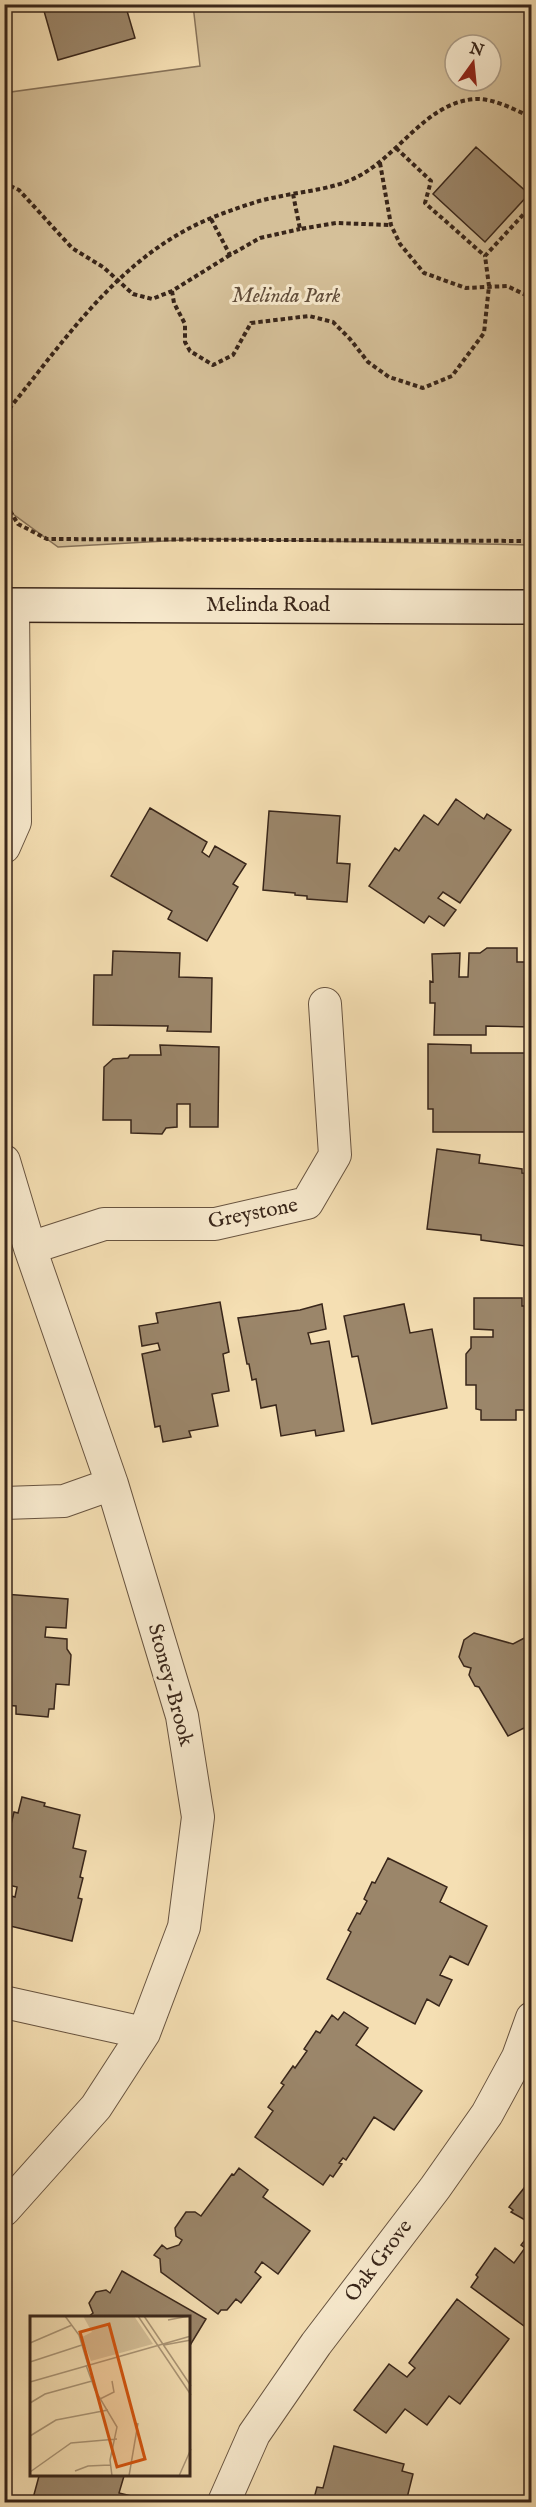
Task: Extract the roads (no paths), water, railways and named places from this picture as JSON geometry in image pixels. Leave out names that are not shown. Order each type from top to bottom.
[{"type":"main road","name":"Melinda Road","points":[[9,606],[531,608]]},
{"type":"street","points":[[4,847],[15,822],[10,791],[9,606]]},
{"type":"street","name":"Greystone","points":[[30,1248],[104,1224],[215,1224],[307,1203],[335,1155],[326,1004]]},
{"type":"street","name":"Stoney-Brook","points":[[4,1161],[30,1248],[112,1484],[182,1716],[198,1817],[184,1927],[144,2033],[96,2107],[4,2210]]},
{"type":"street","points":[[4,1503],[64,1501],[112,1484]]},
{"type":"street","points":[[4,2002],[144,2033]]},
{"type":"street","name":"Oak Grove","points":[[224,2502],[254,2434],[316,2344],[428,2197],[487,2114],[518,2057],[531,2018]]},
{"type":"park label","name":"Melinda Park","points":[[286,296]]}]
